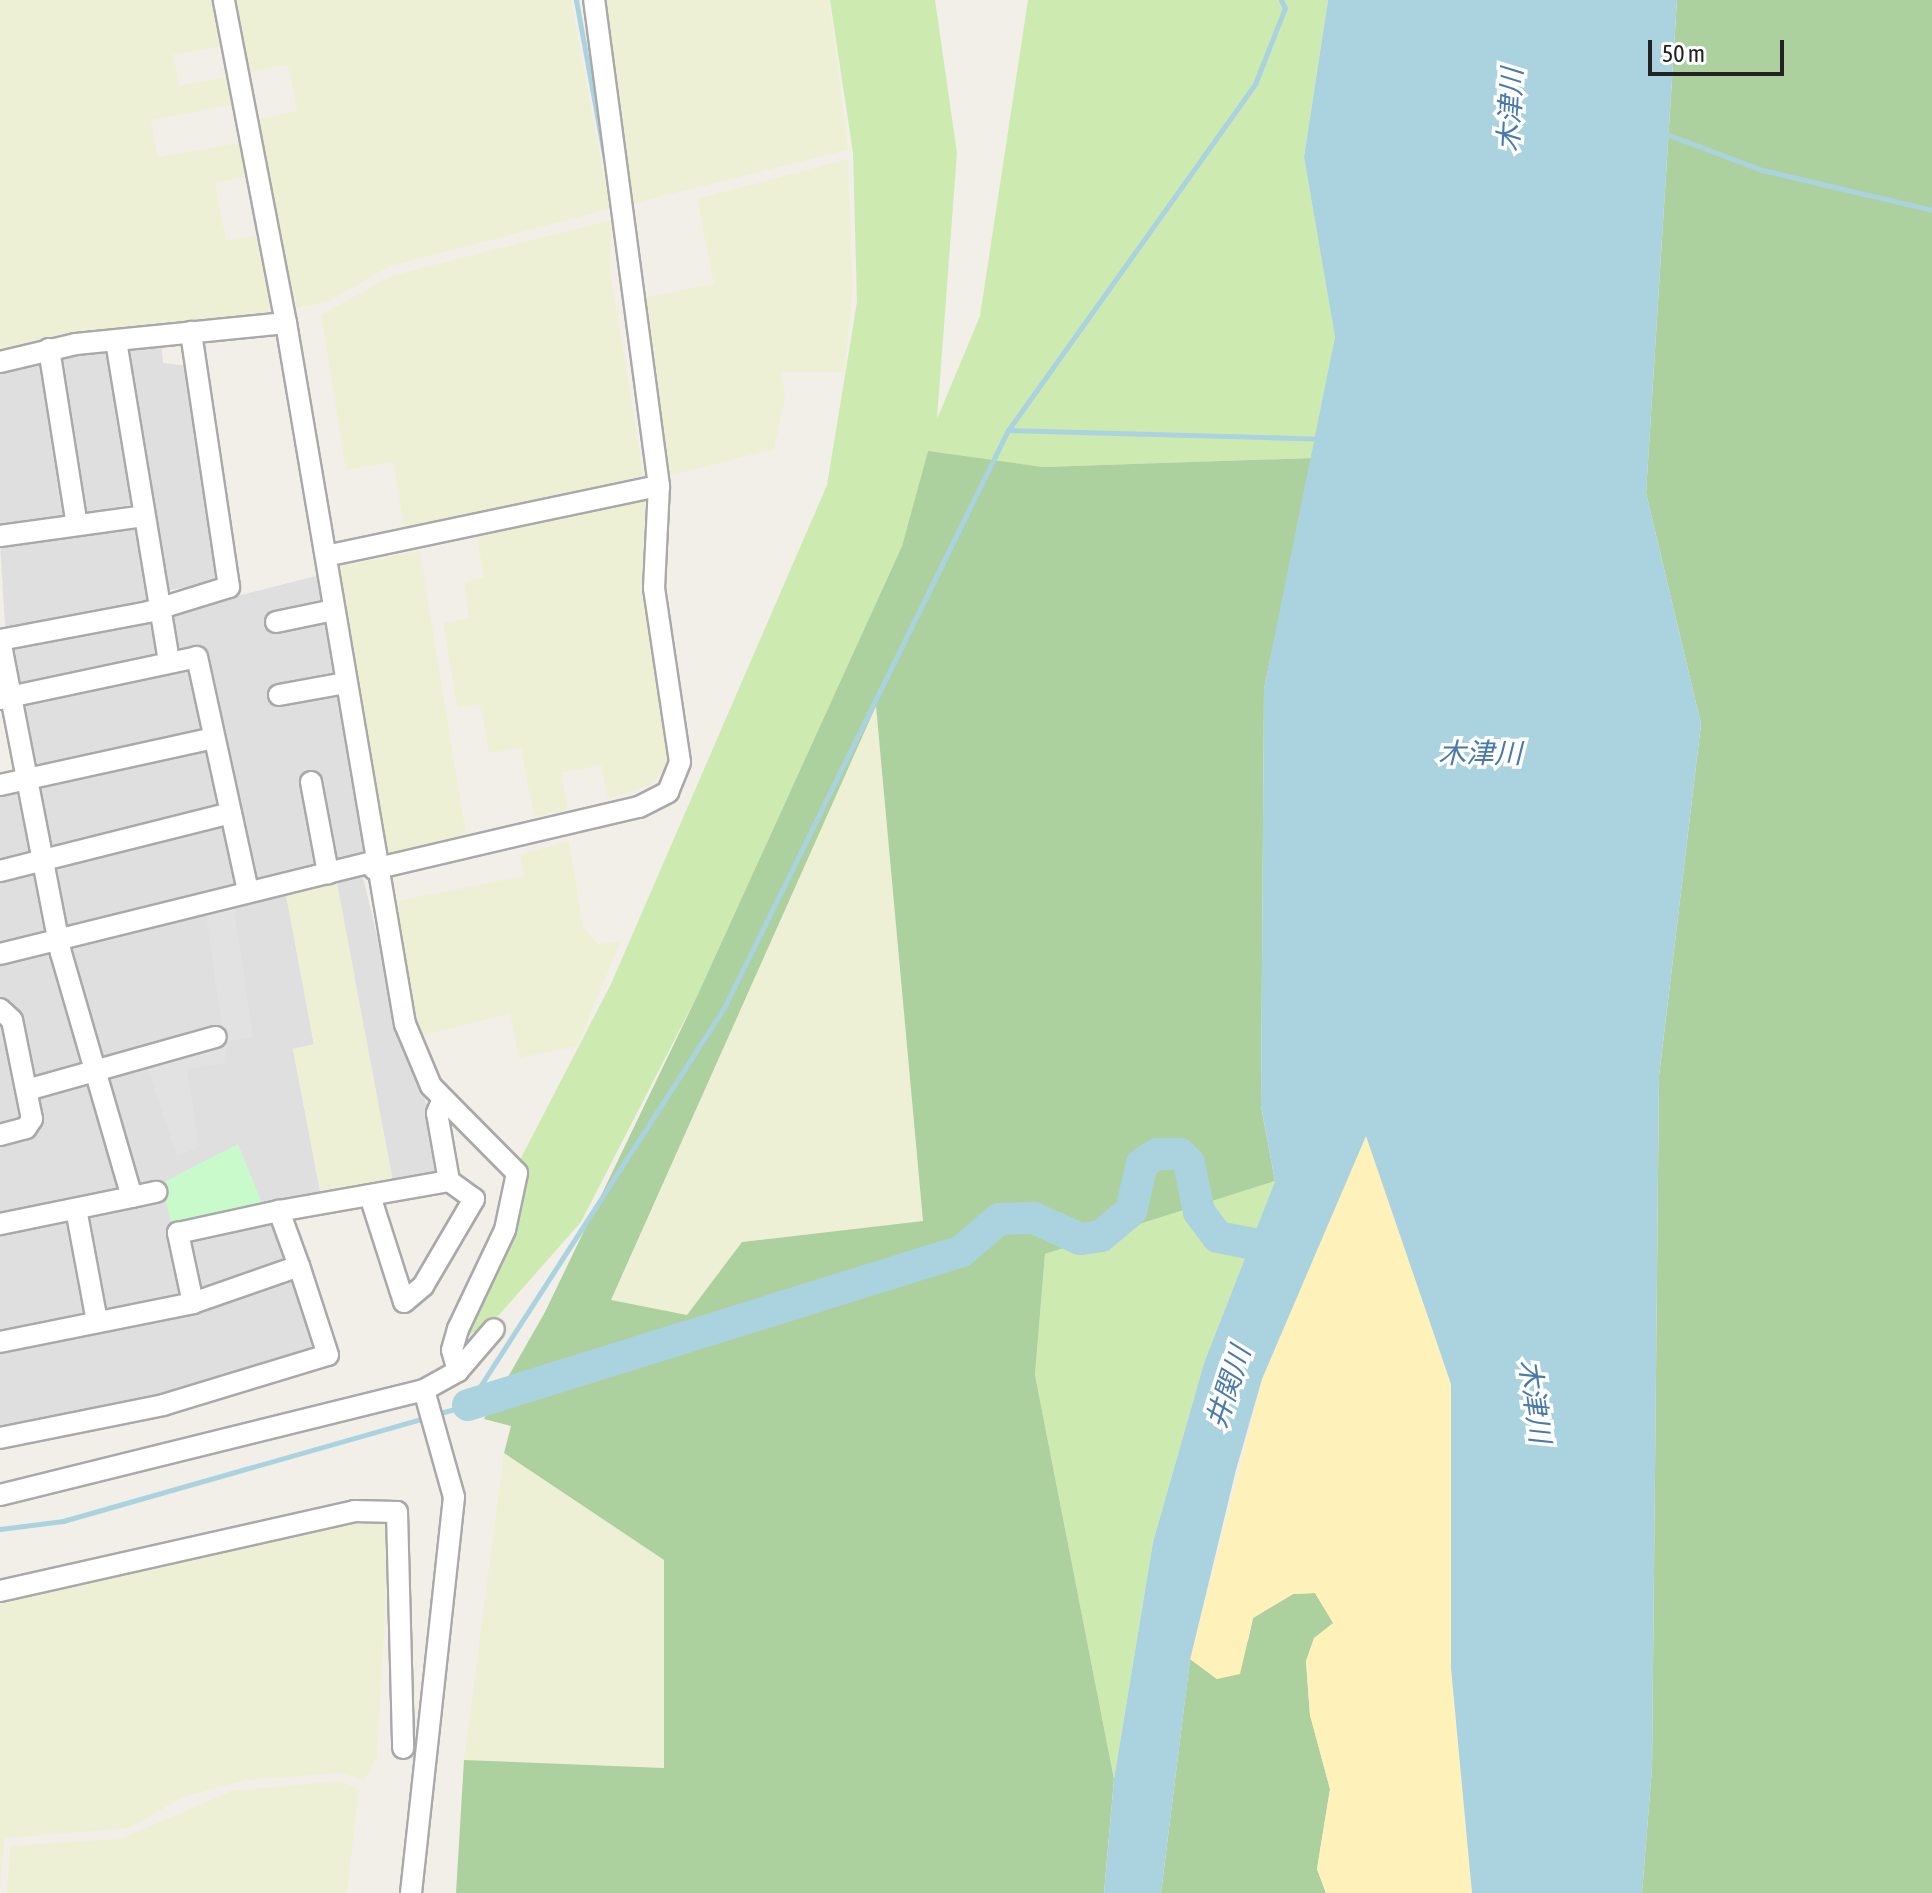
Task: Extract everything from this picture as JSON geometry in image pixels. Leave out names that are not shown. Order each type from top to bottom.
[{"type":"street","points":[[224,0],[286,323],[326,556],[373,866],[411,1046],[443,1099],[501,1152],[517,1173],[519,1190],[458,1329],[452,1350],[458,1371]]},
{"type":"street","points":[[0,954],[248,890],[373,866],[639,807],[668,792],[680,762],[654,588],[659,486],[594,0]]},
{"type":"street","points":[[0,362],[49,349],[286,323]]},
{"type":"street","points":[[132,1197],[60,939],[5,698],[0,640],[159,607],[229,587],[191,332]]},
{"type":"street","points":[[116,341],[169,662]]},
{"type":"street","points":[[49,349],[77,525]]},
{"type":"street","points":[[326,556],[659,486]]},
{"type":"street","points":[[0,536],[144,516]]},
{"type":"street","points":[[276,622],[334,610]]},
{"type":"street","points":[[5,698],[197,657],[248,890]]},
{"type":"street","points":[[279,695],[346,683]]},
{"type":"street","points":[[0,785],[214,738]]},
{"type":"street","points":[[311,782],[328,873]]},
{"type":"street","points":[[0,871],[43,857],[231,813]]},
{"type":"street","points":[[0,1009],[12,1020],[27,1090],[26,1128],[0,1135]]},
{"type":"street","points":[[27,1090],[216,1037]]},
{"type":"street","points":[[370,1196],[404,1302],[423,1286],[474,1199],[449,1181],[437,1113],[443,1099]]},
{"type":"street","points":[[193,1303],[178,1233],[279,1211],[449,1181]]},
{"type":"street","points":[[0,1224],[156,1192]]},
{"type":"street","points":[[76,1209],[97,1321]]},
{"type":"street","points":[[0,1438],[163,1405],[328,1355],[279,1211]]},
{"type":"street","points":[[0,1342],[193,1303],[299,1266]]},
{"type":"street","points":[[0,1495],[425,1393],[458,1371],[494,1329]]},
{"type":"street","points":[[411,1893],[454,1497],[425,1393]]},
{"type":"street","points":[[0,1591],[354,1511],[397,1512],[403,1748]]},
{"type":"shaded area","points":[[131,342],[161,342],[163,363],[189,366],[218,583],[163,591],[125,352]]},
{"type":"shaded area","points":[[102,348],[112,355],[135,503],[91,516],[82,511],[58,361],[63,353]]},
{"type":"shaded area","points":[[37,359],[44,364],[70,514],[65,521],[0,531],[0,369]]},
{"type":"shaded area","points":[[129,525],[139,533],[151,597],[146,606],[13,630],[5,625],[0,544]]},
{"type":"shaded area","points":[[324,574],[364,852],[258,880],[251,876],[203,649],[174,649],[167,614]]},
{"type":"shaded area","points":[[148,619],[160,650],[154,658],[21,688],[15,683],[9,652],[15,644]]},
{"type":"shaded area","points":[[185,666],[194,671],[205,723],[198,733],[36,769],[29,764],[18,708],[25,701]]},
{"type":"shaded area","points":[[201,750],[212,757],[221,800],[215,810],[53,845],[46,840],[36,795],[42,785]]},
{"type":"shaded area","points":[[16,790],[34,852],[0,863],[0,793]]},
{"type":"shaded area","points":[[218,823],[227,828],[238,877],[233,886],[71,928],[64,923],[51,868]]},
{"type":"shaded area","points":[[31,871],[39,875],[52,927],[47,935],[0,947],[0,877]]},
{"type":"shaded area","points":[[362,873],[400,1032],[431,1116],[438,1166],[431,1176],[393,1182],[335,879]]},
{"type":"shaded area","points":[[285,889],[314,1045],[293,1049],[321,1196],[172,1228],[179,1297],[109,1316],[85,1223],[91,1213],[140,1203],[69,950],[73,943]]},
{"type":"shaded area","points":[[233,900],[253,1037],[225,1042],[227,1063],[187,1069],[199,1147],[177,1156],[146,1063],[224,1042],[205,908]]},
{"type":"shaded area","points":[[44,951],[53,957],[120,1189],[0,1218],[0,963]]},
{"type":"shaded area","points":[[64,1218],[90,1307],[84,1315],[0,1333],[0,1231]]},
{"type":"shaded area","points":[[270,1218],[279,1225],[284,1265],[205,1293],[196,1288],[185,1241]]},
{"type":"shaded area","points":[[291,1277],[318,1342],[312,1354],[216,1386],[0,1432],[0,1352],[114,1328]]},
{"type":"green space","points":[[0,0],[212,0],[221,46],[173,55],[179,86],[227,77],[232,105],[151,120],[158,157],[239,143],[246,177],[215,183],[226,241],[256,235],[271,313],[76,332],[0,349]]},
{"type":"green space","points":[[231,0],[571,0],[610,209],[390,266],[329,301],[297,308],[254,120],[297,111],[288,65],[245,73]]},
{"type":"green space","points":[[596,0],[829,0],[848,150],[631,204]]},
{"type":"green space","points":[[830,0],[935,0],[957,153],[937,419],[980,316],[1028,0],[1328,0],[1304,157],[1335,336],[1313,458],[1043,467],[928,452],[902,546],[698,994],[581,1222],[499,1315],[467,1337],[527,1185],[521,1158],[611,984],[827,485],[857,302],[853,153]]},
{"type":"green space","points":[[1677,0],[1932,0],[1932,1893],[1642,1893],[1652,1768],[1659,1076],[1701,724],[1646,493]]},
{"type":"green space","points":[[848,159],[853,288],[844,372],[781,372],[785,399],[774,449],[669,476],[641,298],[714,284],[697,199]]},
{"type":"green space","points":[[611,220],[610,272],[645,483],[405,534],[393,462],[346,470],[321,315],[391,276]]},
{"type":"green space","points":[[928,451],[1043,467],[1313,458],[1264,689],[1261,1106],[1275,1181],[1045,1254],[1035,1375],[1114,1779],[1104,1893],[456,1893],[464,1760],[664,1768],[664,1560],[504,1453],[511,1426],[484,1419],[545,1312],[698,994],[902,546]],"holes":[[[876,706],[923,1221],[742,1242],[687,1315],[611,1300]]]},
{"type":"green space","points":[[646,498],[641,590],[668,756],[663,772],[649,786],[608,798],[601,765],[561,773],[568,810],[534,816],[521,748],[489,753],[480,704],[457,708],[443,623],[469,618],[464,582],[484,577],[477,537]]},
{"type":"green space","points":[[420,551],[466,835],[454,846],[379,861],[335,567]]},
{"type":"green space","points":[[876,705],[923,1221],[742,1242],[687,1316],[611,1301]]},
{"type":"green space","points":[[569,841],[583,927],[598,944],[621,941],[577,1046],[519,1058],[510,1014],[416,1037],[387,903],[524,876],[520,854]]},
{"type":"green space","points":[[336,877],[393,1182],[321,1196],[293,1049],[314,1044],[285,889]]},
{"type":"green space","points":[[238,1144],[264,1208],[172,1228],[162,1183]]},
{"type":"green space","points":[[1275,1181],[1204,1363],[1153,1542],[1114,1779],[1035,1375],[1045,1254]]},
{"type":"green space","points":[[504,1453],[664,1560],[664,1768],[464,1760]]},
{"type":"green space","points":[[391,1508],[377,1757],[364,1780],[340,1773],[246,1780],[183,1797],[130,1828],[5,1838],[0,1887],[0,1604]]},
{"type":"green space","points":[[1315,1593],[1334,1624],[1314,1639],[1306,1662],[1310,1715],[1330,1789],[1317,1869],[1326,1893],[1161,1893],[1190,1659],[1217,1679],[1248,1641],[1253,1618],[1293,1594]]},
{"type":"green space","points":[[340,1781],[359,1789],[347,1893],[7,1893],[10,1846],[120,1839],[232,1791]]},
{"type":"sand","points":[[1366,1135],[1451,1384],[1451,1668],[1472,1893],[1326,1893],[1317,1869],[1330,1789],[1310,1715],[1306,1661],[1314,1638],[1333,1623],[1315,1593],[1293,1594],[1253,1618],[1240,1674],[1217,1679],[1190,1659],[1262,1379]]},
{"type":"water","name":"木津川","points":[[1328,0],[1677,0],[1646,493],[1701,724],[1659,1076],[1652,1768],[1642,1893],[1472,1893],[1451,1668],[1451,1384],[1366,1136],[1262,1379],[1236,1470],[1190,1660],[1161,1893],[1104,1893],[1114,1779],[1153,1542],[1204,1363],[1275,1181],[1261,1106],[1264,689],[1335,337],[1304,157]]},
{"type":"waterway","points":[[576,0],[605,159]]},
{"type":"waterway","points":[[1009,429],[1255,84],[1285,8],[1281,0]]},
{"type":"waterway","points":[[1661,132],[1762,170],[1932,210]]},
{"type":"waterway","points":[[437,1414],[468,1405],[724,1008],[1008,430],[1321,439]]},
{"type":"waterway","points":[[468,1405],[962,1251],[999,1219],[1034,1218],[1080,1239],[1101,1236],[1131,1211],[1142,1164],[1157,1154],[1180,1154],[1189,1163],[1199,1212],[1218,1237],[1283,1250]]},
{"type":"waterway","points":[[0,1529],[63,1521],[428,1417]]},
{"type":"water label","name":"井関川","points":[[1228,1387]]}]
